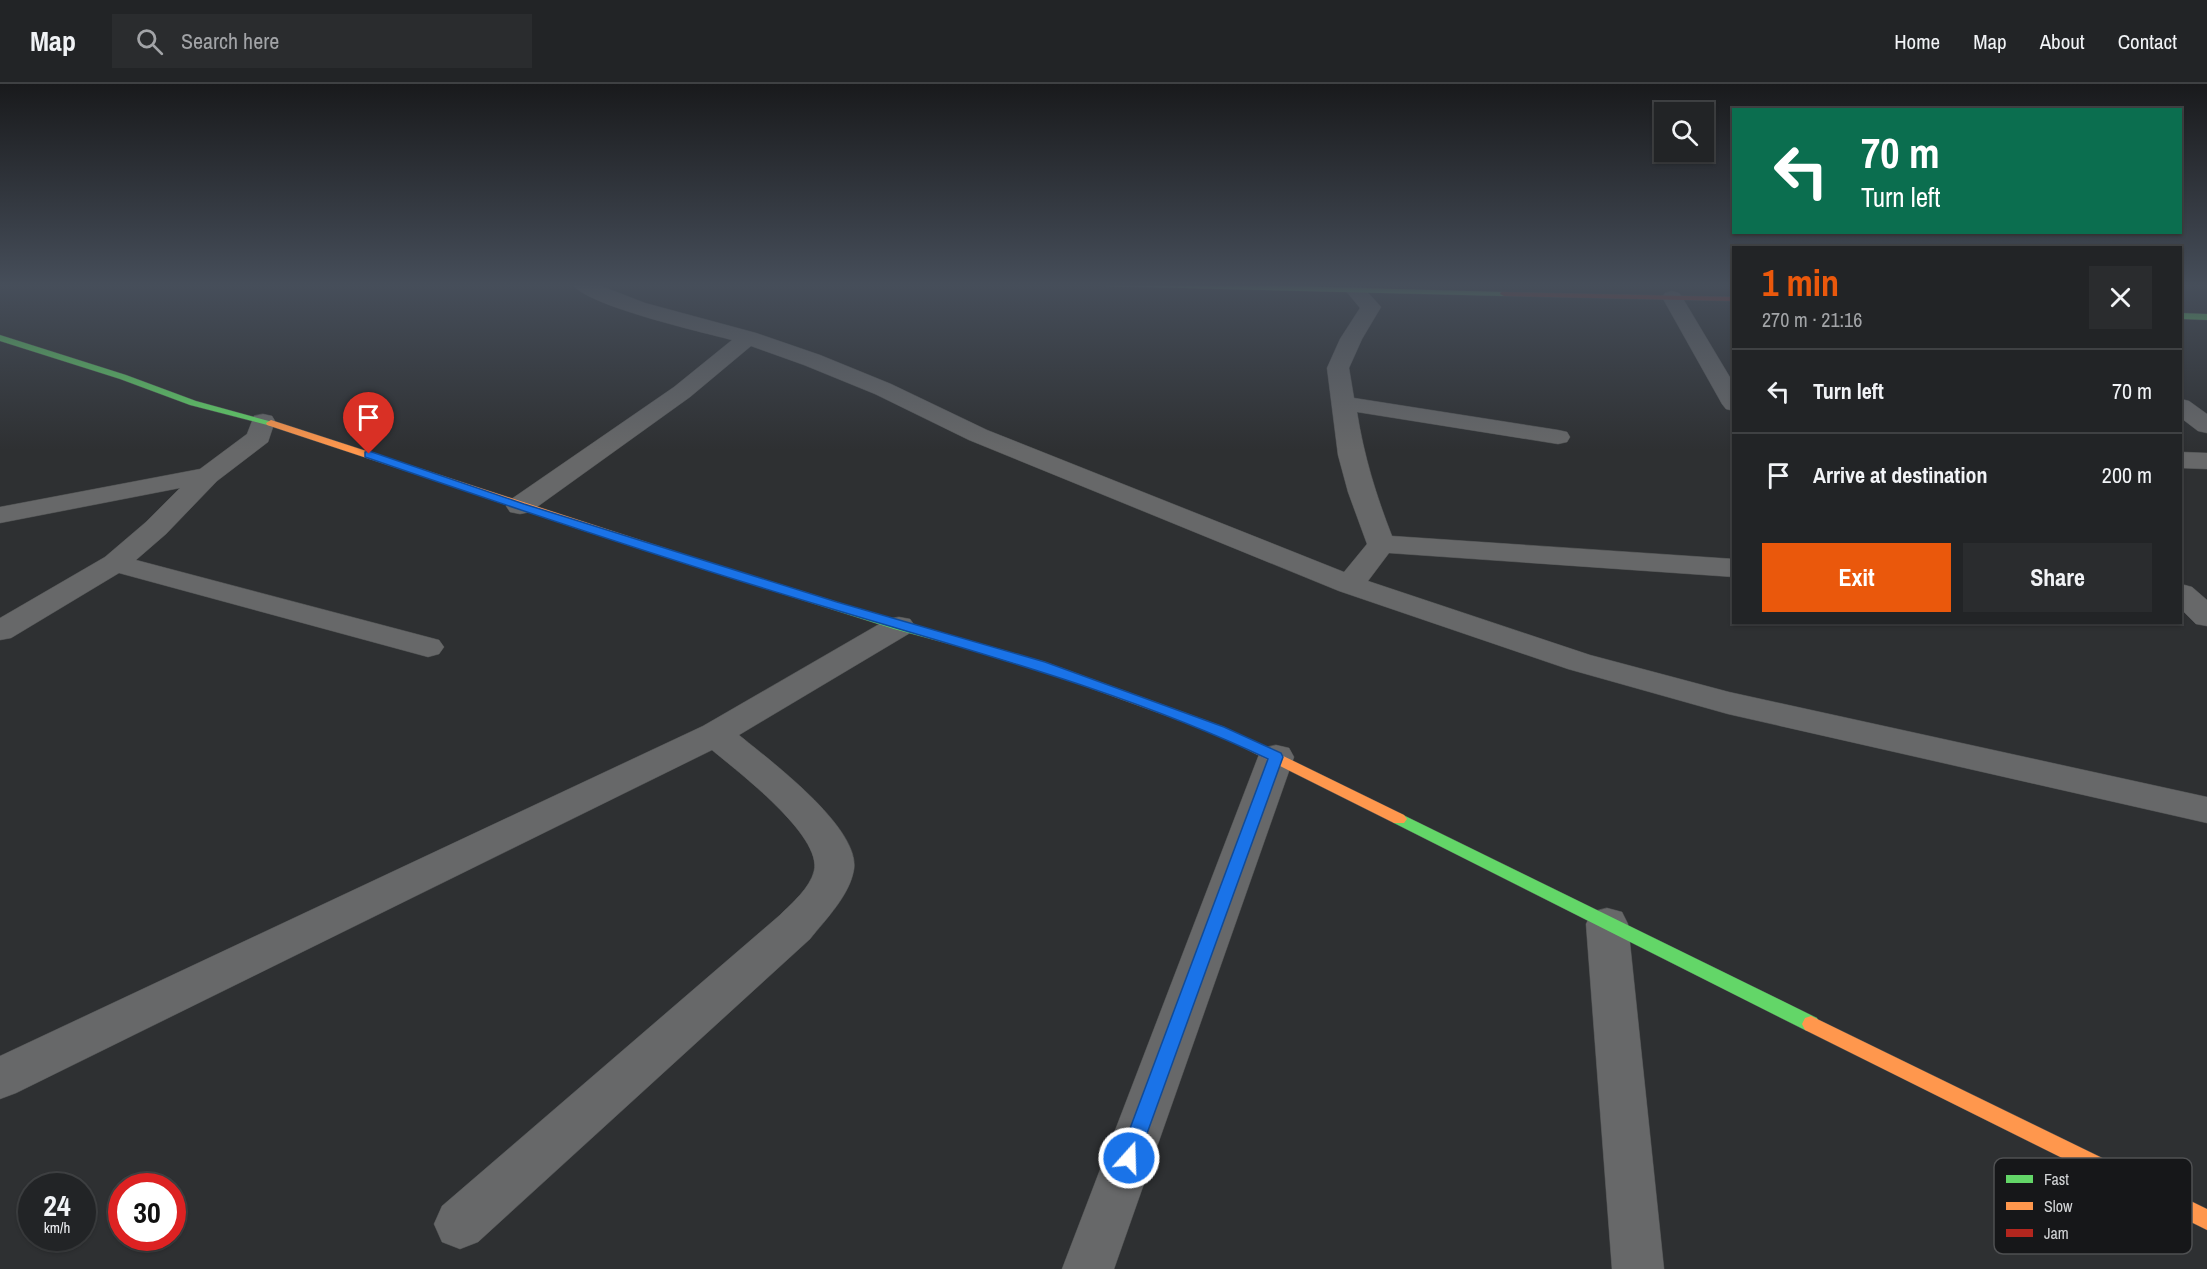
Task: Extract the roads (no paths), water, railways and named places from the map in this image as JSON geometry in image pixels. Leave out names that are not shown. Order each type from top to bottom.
[{"type":"street","points":[[4,339],[123,377],[193,403],[263,421],[459,484],[520,507],[899,626],[974,645],[1121,693],[1219,730],[2081,1158]]},
{"type":"street","points":[[520,507],[682,392],[746,339]]},
{"type":"street","points":[[751,339],[883,389],[978,435],[1350,585],[1579,662],[1728,703],[2207,810]]},
{"type":"street","points":[[1351,339],[1338,368],[1343,403],[1351,455],[1361,492],[1382,544]]},
{"type":"street","points":[[1697,339],[1732,401]]},
{"type":"street","points":[[1343,403],[1558,437]]},
{"type":"street","points":[[2182,407],[2207,426]]},
{"type":"street","points":[[0,630],[115,563],[156,528],[208,475],[259,437],[263,421]]},
{"type":"street","points":[[2182,460],[2207,461]]},
{"type":"street","points":[[0,515],[208,475]]},
{"type":"street","points":[[1350,585],[1382,544]]},
{"type":"street","points":[[1382,544],[1732,568]]},
{"type":"street","points":[[115,563],[428,647]]},
{"type":"street","points":[[2182,594],[2207,617]]},
{"type":"street","points":[[0,1078],[715,734],[899,626]]},
{"type":"street","points":[[460,1224],[795,927],[824,894],[835,864],[829,841],[813,820],[715,734]]},
{"type":"street","points":[[1088,1269],[1276,757]]},
{"type":"street","points":[[1606,924],[1638,1269]]},
{"type":"street","points":[[2192,1213],[2207,1220]]}]
